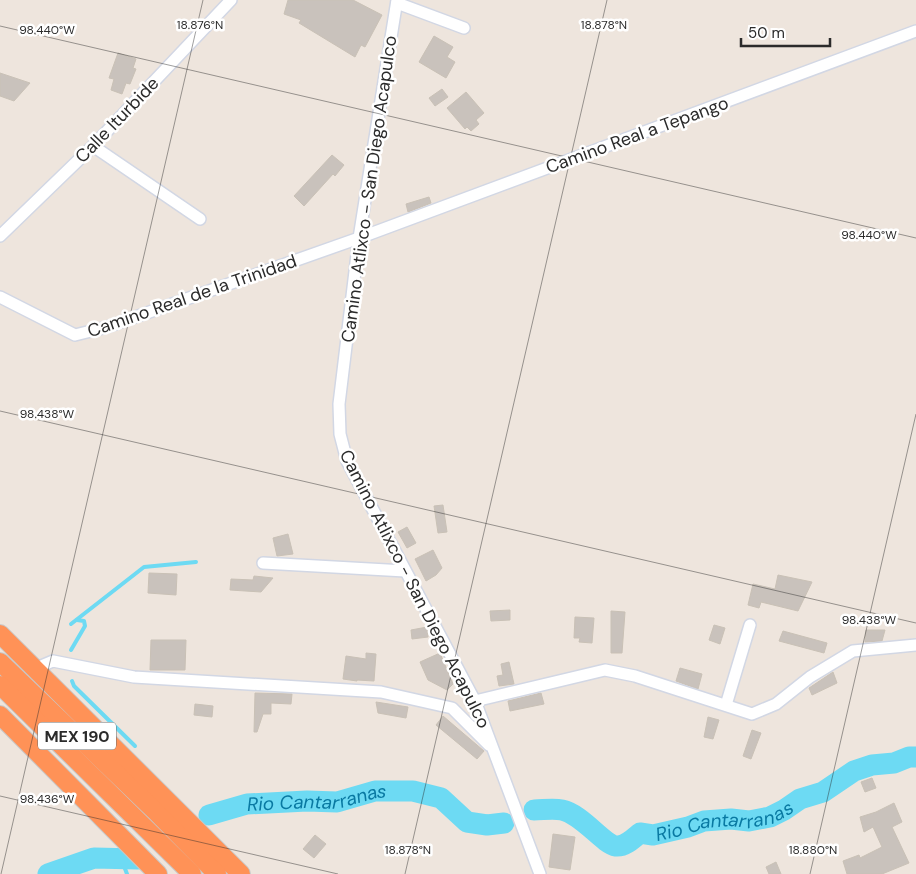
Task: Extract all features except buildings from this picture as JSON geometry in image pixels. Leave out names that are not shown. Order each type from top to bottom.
[{"type":"highway","points":[[0,634],[242,874]]},
{"type":"highway","name":"MEX 190","points":[[0,662],[218,874]]},
{"type":"highway","name":"MEX 190","points":[[0,685],[192,874]]},
{"type":"highway","points":[[0,715],[158,874]]},
{"type":"street","name":"Calle Iturbide","points":[[0,236],[93,146],[231,0]]},
{"type":"street","points":[[397,1],[464,28]]},
{"type":"street","name":"Camino Atlixco - San Diego Acapulco","points":[[397,1],[359,238],[339,404],[340,434],[347,461],[475,701],[538,870]]},
{"type":"street","name":"Camino Real a Tepango","points":[[359,238],[916,31]]},
{"type":"street","points":[[93,146],[200,219]]},
{"type":"street","name":"Camino Real de la Trinidad","points":[[0,297],[76,335],[116,324],[359,238]]},
{"type":"street","points":[[263,563],[405,571]]},
{"type":"street","points":[[726,705],[750,625]]},
{"type":"street","points":[[475,701],[605,670],[635,676],[752,714],[776,704],[810,677],[853,651],[916,645]]},
{"type":"street","points":[[34,669],[53,661],[134,677],[381,692],[452,708],[492,748]]},
{"type":"waterway","points":[[71,624],[144,567],[196,562]]},
{"type":"waterway","points":[[71,650],[85,626],[84,621],[77,620]]},
{"type":"waterway","points":[[72,681],[74,686],[135,746]]},
{"type":"waterway","name":"Rio Cantarranas","points":[[534,810],[555,809],[570,813],[605,840],[619,846],[629,842],[640,833],[653,835],[688,827],[704,821],[731,819],[749,821],[770,817],[800,799],[823,792],[854,771],[872,765],[894,763],[909,757],[916,757]]},
{"type":"waterway","name":"Rio Cantarranas","points":[[209,815],[247,804],[307,801],[337,802],[375,791],[413,791],[441,798],[467,822],[487,825],[504,823]]},
{"type":"waterway","name":"Rio Cantarranas","points":[[48,874],[94,858],[138,859]]},
{"type":"waterway","points":[[121,858],[127,874]]}]
